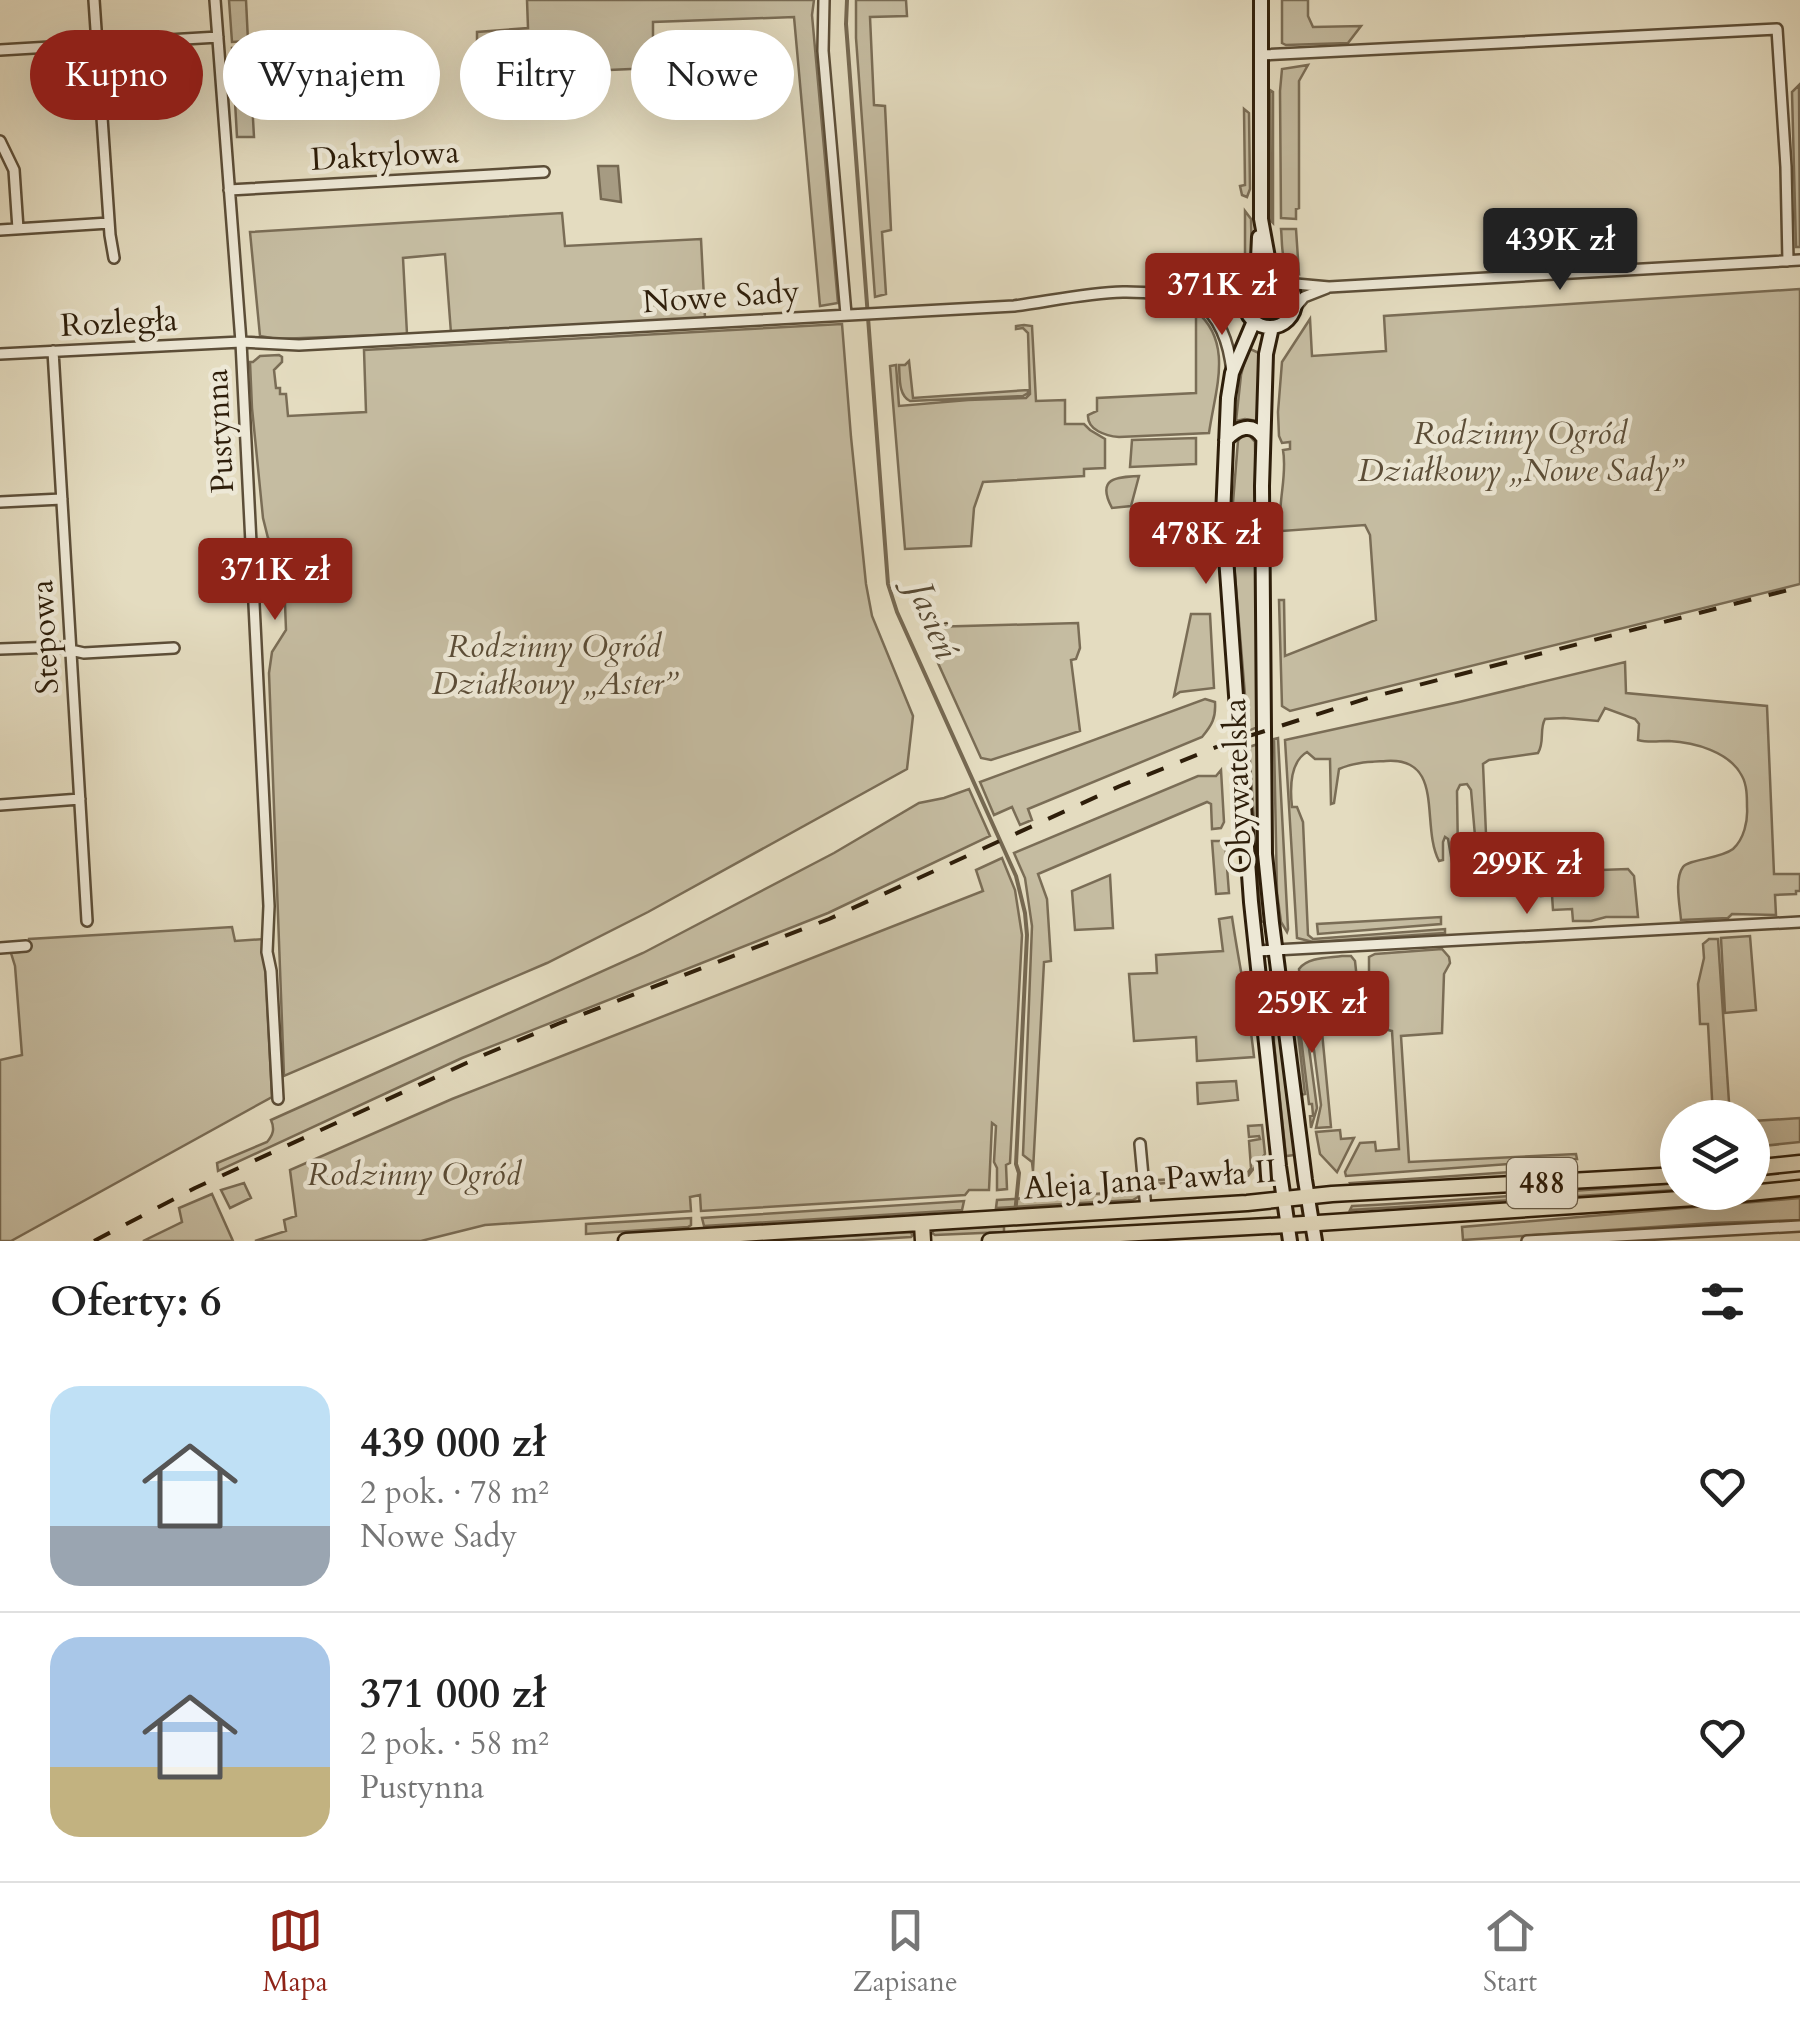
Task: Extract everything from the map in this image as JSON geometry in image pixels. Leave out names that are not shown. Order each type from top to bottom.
[{"type":"main road","points":[[1260,0],[1261,219],[1250,315],[1265,327],[1272,327],[1286,321],[1294,309],[1294,295],[1269,262],[1261,219]]},
{"type":"main road","points":[[1252,286],[1263,278],[1281,281]]},
{"type":"main road","name":"Obywatelska","points":[[1250,315],[1232,372],[1223,492],[1226,569],[1256,952],[1289,1233]]},
{"type":"main road","name":"Obywatelska","points":[[1272,327],[1266,354],[1262,438],[1264,818],[1268,888],[1315,1241]]},
{"type":"main road","points":[[1226,440],[1245,428],[1256,430],[1262,438]]},
{"type":"main road","points":[[1770,1166],[1800,1163]]},
{"type":"main road","name":"Aleja Jana Pawła II","points":[[626,1241],[1660,1176]]},
{"type":"main road","name":"Aleja Jana Pawła II","points":[[990,1241],[1289,1233],[1312,1223],[1677,1200],[1800,1188]]},
{"type":"main road","points":[[922,1223],[923,1241]]},
{"type":"street","points":[[94,0],[97,30]]},
{"type":"street","name":"Pustynna","points":[[215,0],[240,342],[270,906],[267,952],[278,1098]]},
{"type":"street","points":[[824,0],[824,52],[849,314]]},
{"type":"street","points":[[1261,55],[1777,29],[1788,261]]},
{"type":"street","points":[[203,38],[218,37]]},
{"type":"street","points":[[0,50],[30,48]]},
{"type":"street","points":[[103,120],[114,258]]},
{"type":"street","points":[[0,141],[14,170],[18,229]]},
{"type":"street","name":"Daktylowa","points":[[229,190],[544,172]]},
{"type":"street","points":[[0,230],[109,224]]},
{"type":"street","points":[[1281,281],[1329,287],[1800,260]]},
{"type":"street","name":"Nowe Sady","points":[[240,342],[299,345],[550,333],[1012,306],[1086,293],[1233,295],[1252,286]]},
{"type":"street","points":[[1294,309],[1304,297],[1329,287]]},
{"type":"street","name":"Nowe Sady","points":[[1198,297],[1250,315]]},
{"type":"street","name":"Obywatelska","points":[[1198,297],[1223,332],[1232,372]]},
{"type":"street","name":"Rozległa","points":[[0,354],[240,342]]},
{"type":"street","name":"Stepowa","points":[[53,351],[87,921]]},
{"type":"street","points":[[0,502],[62,498]]},
{"type":"street","points":[[0,650],[58,646],[84,653],[174,648]]},
{"type":"street","points":[[0,805],[80,799]]},
{"type":"street","points":[[1256,952],[1800,922]]},
{"type":"street","points":[[0,948],[26,946]]},
{"type":"street","points":[[1140,1144],[1146,1209]]},
{"type":"street","points":[[1526,1241],[1800,1226]]},
{"type":"green space","points":[[229,0],[246,0],[247,30],[231,30]]},
{"type":"green space","points":[[527,0],[814,0],[812,15],[838,303],[820,306],[794,17],[653,22],[653,30],[631,30],[631,69],[611,70],[611,30],[502,30],[528,28]]},
{"type":"green space","points":[[856,0],[906,0],[907,16],[870,17],[874,105],[885,106],[891,230],[882,232],[886,294],[875,297],[856,38]]},
{"type":"green space","points":[[1282,0],[1308,0],[1313,27],[1361,26],[1348,43],[1286,45],[1282,43]]},
{"type":"green space","points":[[1308,65],[1299,81],[1299,208],[1296,219],[1281,218],[1282,69]]},
{"type":"green space","points":[[1799,85],[1800,247],[1796,247],[1792,92]]},
{"type":"green space","points":[[1270,90],[1273,92],[1273,223],[1271,221]]},
{"type":"green space","points":[[1244,109],[1249,113],[1247,197],[1242,195],[1240,186],[1245,185]]},
{"type":"green space","points":[[236,120],[253,120],[254,137],[237,137]]},
{"type":"green space","points":[[1245,211],[1251,219],[1252,263],[1245,275]]},
{"type":"green space","points":[[562,213],[565,246],[701,239],[705,318],[451,333],[445,254],[403,258],[407,334],[277,339],[260,336],[250,232]]},
{"type":"green space","points":[[1281,229],[1296,229],[1299,274],[1285,262]]},
{"type":"green space","points":[[1270,287],[1281,291],[1285,302],[1281,313],[1270,317],[1259,313],[1255,302],[1259,291]]},
{"type":"green space","name":"Rodzinny Ogród Działkowy „Nowe Sady”","points":[[1800,289],[1800,584],[1290,711],[1282,706],[1279,600],[1284,600],[1285,656],[1376,620],[1370,535],[1365,525],[1282,531],[1283,450],[1290,449],[1290,442],[1282,443],[1279,436],[1282,362],[1310,319],[1312,356],[1386,351],[1384,316]]},
{"type":"green space","points":[[1196,311],[1208,324],[1218,352],[1218,384],[1209,433],[1119,437],[1094,428],[1088,415],[1097,411],[1097,398],[1196,393]]},
{"type":"green space","name":"Rodzinny Ogród Działkowy „Aster”","points":[[842,324],[866,584],[872,616],[913,716],[907,769],[648,912],[547,963],[284,1076],[269,673],[272,652],[286,630],[283,552],[268,538],[263,518],[250,362],[260,356],[282,357],[274,370],[276,388],[280,388],[280,394],[286,394],[288,416],[366,412],[364,350]]},
{"type":"green space","points":[[1032,326],[1036,401],[1065,400],[1065,424],[1084,424],[1105,439],[1105,468],[1084,469],[1084,476],[983,482],[974,508],[971,546],[905,549],[890,366],[896,365],[899,406],[1026,398],[1030,394],[1028,333],[1023,328],[1016,329]]},
{"type":"green space","points":[[1248,348],[1259,353],[1259,420],[1236,421],[1241,375]]},
{"type":"green space","points":[[909,361],[913,398],[1028,393],[910,401],[902,390],[899,365]]},
{"type":"green space","points":[[1248,434],[1255,442],[1258,727],[1248,731],[1231,527],[1238,441]]},
{"type":"green space","points":[[1196,438],[1196,464],[1130,467],[1132,440]]},
{"type":"green space","points":[[1139,476],[1131,506],[1112,508],[1107,485],[1116,479]]},
{"type":"green space","points":[[1191,614],[1210,614],[1214,688],[1174,696]]},
{"type":"green space","points":[[1078,623],[1080,648],[1076,659],[1071,660],[1080,731],[991,760],[981,758],[938,663],[929,627]]},
{"type":"green space","points":[[1625,662],[1626,693],[1767,706],[1774,874],[1800,874],[1800,891],[1775,895],[1776,915],[1732,914],[1728,918],[1681,920],[1678,885],[1683,867],[1733,849],[1743,835],[1747,812],[1744,780],[1729,761],[1700,746],[1638,740],[1639,724],[1635,719],[1605,708],[1598,721],[1545,719],[1538,753],[1483,764],[1484,840],[1477,841],[1475,836],[1471,790],[1467,784],[1460,785],[1455,862],[1445,837],[1443,860],[1439,861],[1428,796],[1417,770],[1405,763],[1386,761],[1339,769],[1331,804],[1330,759],[1315,759],[1307,752],[1301,756],[1292,776],[1291,792],[1292,807],[1297,807],[1303,822],[1308,935],[1313,939],[1445,929],[1445,933],[1313,942],[1297,938],[1285,740]]},
{"type":"green space","points":[[1205,699],[1215,702],[1215,713],[1202,737],[1028,809],[1032,820],[1020,825],[1012,807],[994,815],[980,782]]},
{"type":"green space","points":[[1278,738],[1287,932],[1281,922],[1277,893],[1274,739]]},
{"type":"green space","points":[[1258,744],[1258,818],[1266,923],[1261,921],[1249,747]]},
{"type":"green space","points":[[1221,770],[1221,828],[1212,829],[1211,804],[1207,802],[1038,874],[1047,899],[1051,961],[1044,962],[1033,1171],[1032,1162],[1023,1155],[1032,926],[1025,878],[1014,853],[1198,776],[1216,776]]},
{"type":"green space","points":[[969,789],[990,836],[828,913],[462,1058],[218,1171],[217,1163],[267,1142],[273,1132],[271,1120],[643,953],[834,853],[919,803]]},
{"type":"green space","points":[[1212,841],[1225,841],[1229,893],[1216,894]]},
{"type":"green space","name":"Rodzinny Ogród","points":[[1002,858],[1015,890],[1022,935],[1007,1189],[997,1190],[996,1126],[992,1123],[989,1190],[969,1190],[965,1195],[701,1211],[700,1195],[690,1197],[691,1211],[485,1225],[421,1241],[255,1241],[286,1231],[284,1220],[296,1216],[290,1170],[452,1099],[983,891],[976,870]]},
{"type":"green space","points":[[1628,869],[1634,876],[1638,917],[1573,921],[1572,909],[1553,910],[1552,895],[1541,896],[1542,884],[1572,871]]},
{"type":"green space","points":[[1110,875],[1113,928],[1075,930],[1072,891]]},
{"type":"green space","points":[[1232,917],[1254,1057],[1197,1061],[1196,1037],[1134,1041],[1129,974],[1157,973],[1156,955],[1223,951],[1219,919]]},
{"type":"green space","points":[[1441,917],[1441,924],[1318,934],[1317,924]]},
{"type":"green space","points":[[232,927],[235,941],[264,939],[272,1097],[11,1241],[0,1241],[0,1060],[22,1055],[11,953],[28,951],[29,939]]},
{"type":"green space","points":[[1750,936],[1756,1010],[1725,1013],[1721,938]]},
{"type":"green space","points":[[1718,939],[1729,1100],[1712,1100],[1708,1024],[1700,1024],[1698,984],[1703,944]]},
{"type":"green space","points":[[1442,949],[1450,963],[1444,974],[1442,1033],[1401,1036],[1409,1162],[1576,1154],[1577,1159],[1346,1176],[1360,1143],[1375,1142],[1376,1151],[1399,1149],[1392,1031],[1388,1030],[1386,1003],[1367,1004],[1367,1012],[1361,1010],[1369,992],[1369,957]]},
{"type":"green space","points":[[1351,956],[1355,961],[1359,998],[1351,1005],[1320,1011],[1331,1127],[1316,1128],[1321,1105],[1314,1050],[1304,1027],[1299,969],[1313,960]]},
{"type":"green space","points":[[1287,989],[1293,989],[1305,1094],[1301,1095]]},
{"type":"green space","points":[[1273,994],[1295,1155],[1286,1156],[1274,1043]]},
{"type":"green space","points":[[1300,1029],[1309,1048],[1317,1108],[1311,1128],[1312,1104]]},
{"type":"green space","points":[[1236,1081],[1238,1100],[1198,1104],[1197,1083]]},
{"type":"green space","points":[[1800,1118],[1800,1142],[1770,1145],[1770,1120]]},
{"type":"green space","points":[[1262,1125],[1265,1154],[1248,1176],[1155,1184],[1158,1180],[1247,1174],[1251,1168],[1249,1141],[1260,1139],[1249,1137],[1248,1126]]},
{"type":"green space","points":[[1340,1130],[1341,1139],[1354,1138],[1337,1172],[1320,1154],[1316,1132]]},
{"type":"green space","points":[[1569,1168],[1531,1176],[1350,1183]]},
{"type":"green space","points":[[244,1183],[251,1198],[230,1208],[221,1190]]},
{"type":"green space","points":[[1660,1184],[1660,1191],[1350,1210],[1352,1206]]},
{"type":"green space","points":[[1140,1191],[1133,1200],[996,1208],[997,1200]]},
{"type":"green space","points":[[212,1194],[233,1241],[143,1241],[182,1222],[179,1208]]},
{"type":"green space","points":[[1800,1198],[1800,1220],[1463,1240],[1462,1227],[1660,1210],[1770,1210],[1770,1201]]},
{"type":"green space","points":[[964,1201],[962,1210],[704,1226],[702,1218]]},
{"type":"green space","points":[[691,1218],[688,1227],[586,1234],[586,1224]]},
{"type":"green space","points":[[1004,1226],[1004,1232],[932,1233],[934,1230]]},
{"type":"green space","points":[[910,1232],[911,1237],[770,1241]]},
{"type":"shaded area","points":[[598,166],[618,166],[621,202],[601,199]]},
{"type":"waterway","name":"Jasień","points":[[847,0],[888,584],[1016,876],[1025,913],[1015,1214]]},
{"type":"railway","points":[[94,1241],[195,1188],[486,1054],[829,919],[1120,786],[1224,744],[1368,698],[1800,587]]}]
